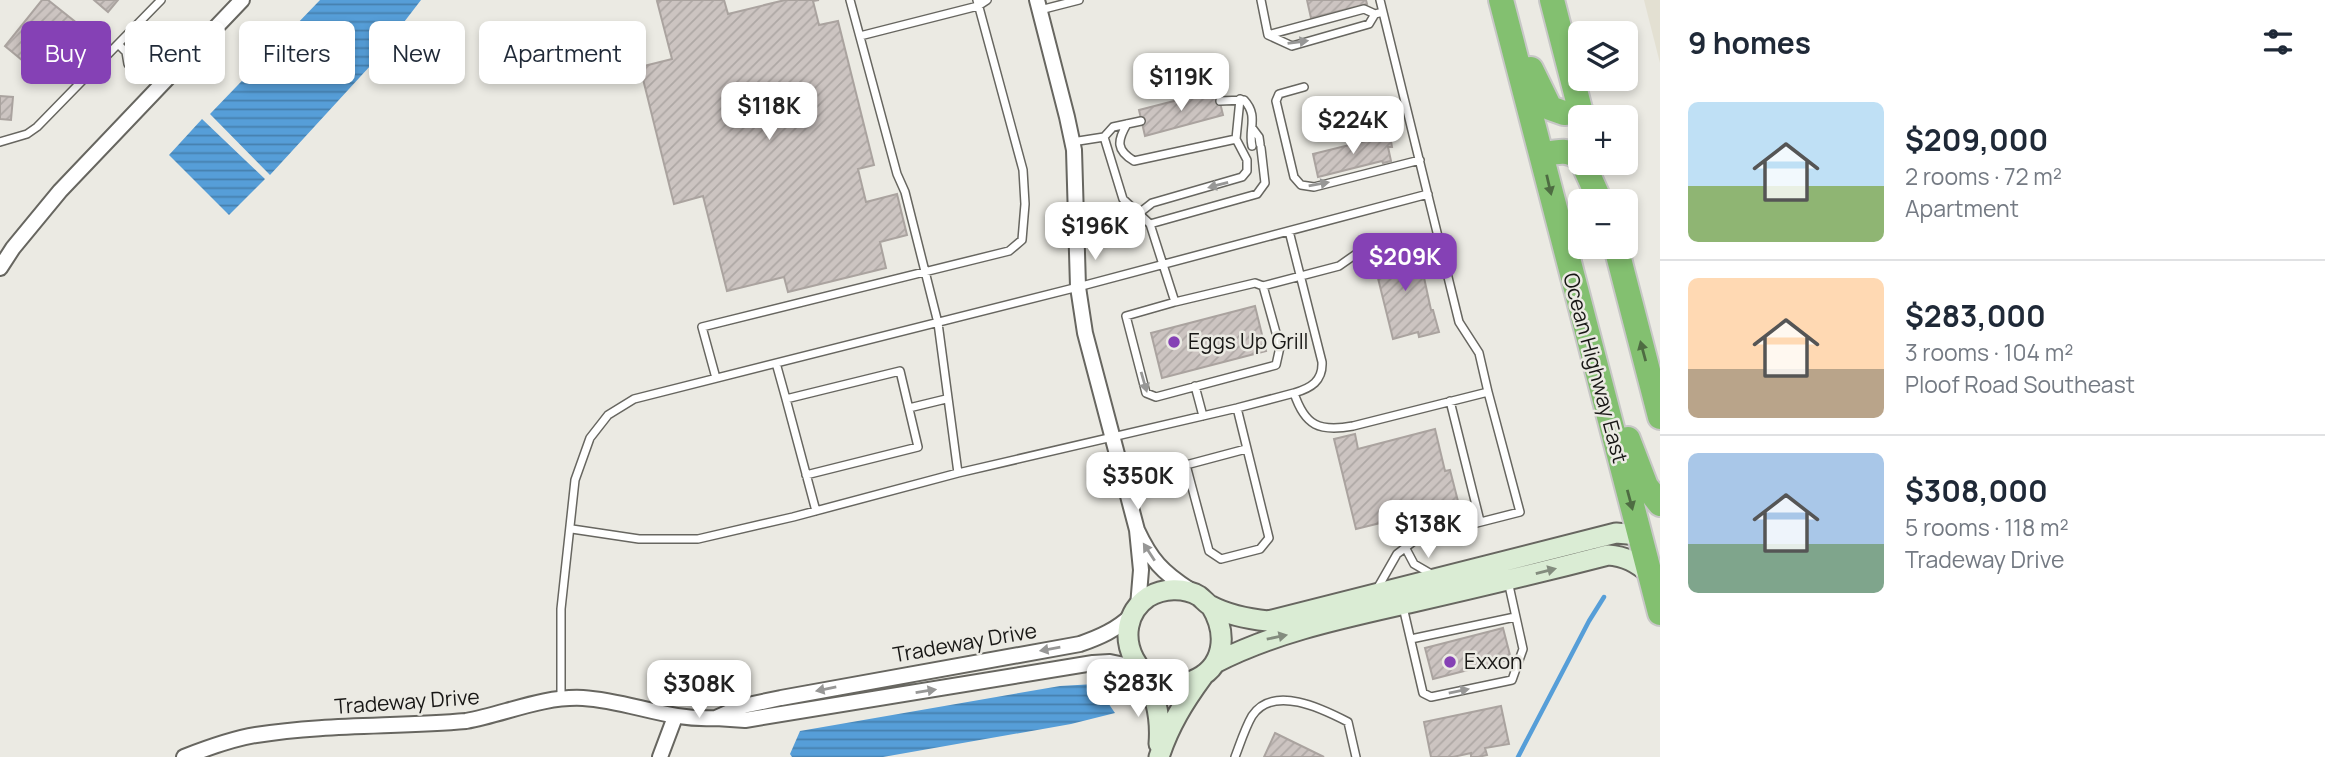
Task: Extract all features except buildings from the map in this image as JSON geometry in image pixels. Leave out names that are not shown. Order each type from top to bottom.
[{"type":"highway","points":[[1552,0],[1579,105]]},
{"type":"highway","points":[[1502,4],[1550,108],[1568,113]]},
{"type":"highway","name":"Ocean Highway East","points":[[1502,4],[1586,330],[1649,538],[1650,574],[1660,613]]},
{"type":"highway","points":[[1542,155],[1558,151],[1568,152]]},
{"type":"highway","points":[[1619,259],[1660,418]]},
{"type":"highway","points":[[1586,330],[1646,486],[1660,504]]},
{"type":"street","points":[[221,21],[242,0]]},
{"type":"street","points":[[1038,5],[1072,142],[1078,287],[1085,333],[1137,530],[1148,554],[1169,576],[1205,601],[1219,619],[1222,634],[1221,649],[1185,700],[1168,731],[1159,757]]},
{"type":"street","points":[[0,268],[60,191],[157,84]]},
{"type":"street","points":[[1137,530],[1140,570],[1136,610],[1128,628],[1127,642],[1131,656],[1151,686],[1160,728],[1159,757]]},
{"type":"street","points":[[1136,610],[1149,597],[1161,592],[1187,591],[1247,618],[1268,621],[1374,592],[1616,533],[1649,538]]},
{"type":"street","points":[[1141,671],[1158,682],[1174,685],[1190,682],[1209,669],[1269,639],[1608,555],[1620,556],[1650,574]]},
{"type":"street","name":"Tradeway Drive","points":[[716,718],[743,706],[781,698],[1080,644],[1121,626],[1136,610]]},
{"type":"street","name":"Tradeway Drive","points":[[184,757],[255,736],[307,730],[466,721],[561,699],[619,702],[675,717],[745,720],[1093,663],[1110,662],[1141,671]]},
{"type":"street","points":[[660,757],[675,717]]},
{"type":"lane","points":[[0,142],[27,134],[37,127],[161,0]]},
{"type":"lane","points":[[850,0],[897,174],[905,192],[937,323],[957,473]]},
{"type":"lane","points":[[860,36],[987,0]]},
{"type":"lane","points":[[1038,5],[1079,0]]},
{"type":"lane","points":[[1261,0],[1268,35]]},
{"type":"lane","points":[[1374,592],[1390,564],[1405,547],[1426,535],[1520,512],[1479,353],[1459,322],[1420,160],[1379,13],[1380,0]]},
{"type":"lane","points":[[716,378],[702,327],[1009,251],[1022,240],[1026,204],[1023,170],[978,3]]},
{"type":"lane","points":[[1268,35],[1364,9],[1379,13]]},
{"type":"lane","points":[[1268,35],[1292,46],[1369,24],[1379,13]]},
{"type":"lane","points":[[118,44],[125,52]]},
{"type":"lane","points":[[1304,87],[1279,94],[1276,101],[1294,177],[1301,185],[1314,187],[1420,160]]},
{"type":"lane","points":[[1138,214],[1152,202],[1242,177],[1247,170],[1247,160],[1236,139],[1240,99]]},
{"type":"lane","points":[[1150,224],[1257,194],[1265,183],[1256,147],[1250,138],[1253,129],[1250,106],[1240,99],[1220,101]]},
{"type":"lane","points":[[1072,142],[1104,138],[1113,127],[1141,121]]},
{"type":"lane","points":[[1127,124],[1119,144],[1124,155],[1134,161],[1236,139]]},
{"type":"lane","points":[[1104,138],[1123,199],[1150,224],[1175,302]]},
{"type":"lane","points":[[561,699],[561,609],[572,529],[575,480],[590,438],[608,415],[634,399],[1078,287],[1428,194]]},
{"type":"lane","points":[[572,529],[639,539],[698,539],[957,473],[1294,393],[1315,384],[1322,369],[1322,362],[1289,231]]},
{"type":"lane","points":[[1263,286],[1280,347],[1276,365],[1156,397],[1146,393],[1126,316],[1255,283],[1263,286],[1339,266],[1359,252]]},
{"type":"lane","points":[[776,363],[816,511]]},
{"type":"lane","points":[[786,399],[900,371],[918,447],[806,475]]},
{"type":"lane","points":[[1195,386],[1203,416]]},
{"type":"lane","points":[[1294,393],[1300,411],[1307,419],[1332,428],[1353,426],[1488,392]]},
{"type":"lane","points":[[909,408],[946,399]]},
{"type":"lane","points":[[1450,401],[1480,521]]},
{"type":"lane","points":[[1237,408],[1269,538],[1261,549],[1221,559],[1209,551],[1186,465],[1246,449]]},
{"type":"lane","points":[[1405,547],[1409,558],[1419,568],[1441,577]]},
{"type":"lane","points":[[1402,605],[1423,693],[1431,696],[1512,680],[1523,649],[1507,580]]},
{"type":"lane","points":[[1411,639],[1515,617]]},
{"type":"lane","points":[[1235,757],[1253,714],[1271,702],[1292,701],[1325,710],[1348,722],[1356,757]]},
{"type":"shaded area","points":[[1644,0],[1660,0],[1660,63]]},
{"type":"water","points":[[320,0],[421,0],[405,21],[369,21],[369,67],[355,82],[355,21],[300,21]]},
{"type":"water","points":[[239,84],[354,84],[270,175],[210,114]]},
{"type":"water","points":[[202,119],[265,179],[229,215],[169,155]]},
{"type":"water","points":[[1095,684],[1115,713],[1071,724],[883,757],[792,757],[790,754],[800,731],[1060,686]]},
{"type":"waterway","points":[[1518,757],[1604,597]]},
{"type":"place","name":"Eggs Up Grill","points":[[1174,342]]},
{"type":"place","name":"Exxon","points":[[1450,662]]}]
